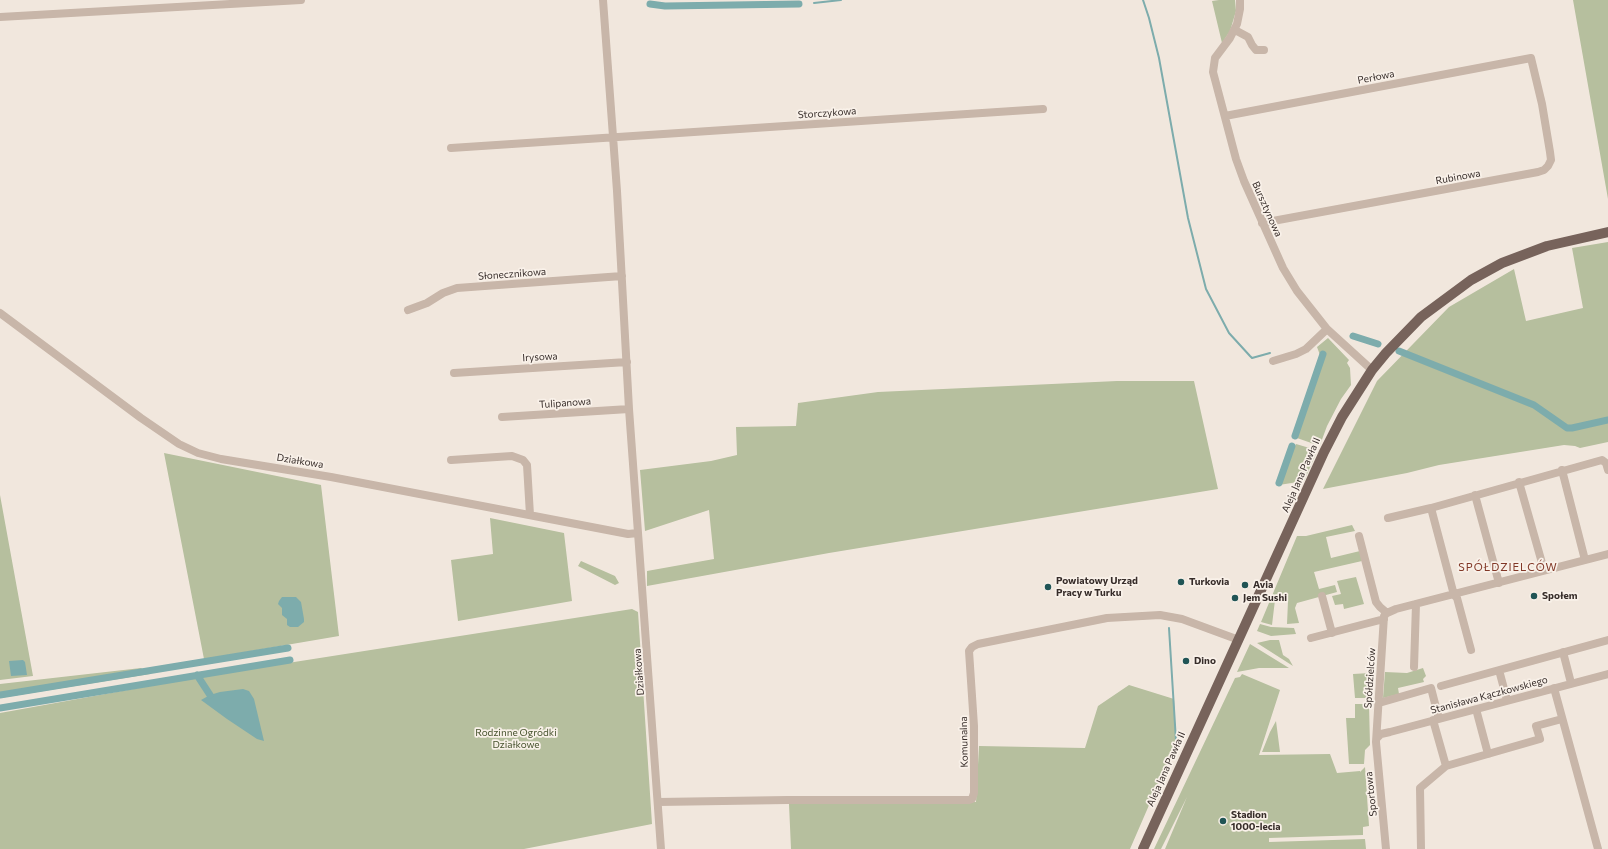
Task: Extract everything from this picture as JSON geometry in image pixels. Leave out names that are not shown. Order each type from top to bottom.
[{"type":"main road","name":"Aleja Jana Pawła II","points":[[1143,849],[1334,431],[1372,370],[1396,342],[1421,317],[1471,280],[1502,263],[1547,246],[1608,232]]},
{"type":"street","points":[[0,16],[301,0]]},
{"type":"street","name":"Działkowa","points":[[603,0],[622,276],[629,409],[661,849]]},
{"type":"street","name":"Bursztynowa","points":[[1240,0],[1239,18],[1235,30],[1218,52],[1214,62],[1213,72],[1244,181],[1262,224],[1291,283],[1327,329],[1372,370]]},
{"type":"street","points":[[1235,30],[1248,37],[1256,50],[1264,50]]},
{"type":"street","name":"Perłowa","points":[[1225,116],[1531,58]]},
{"type":"street","name":"Rubinowa","points":[[1262,224],[1530,174],[1544,170],[1551,160],[1531,58]]},
{"type":"street","name":"Storczykowa","points":[[451,148],[1043,109]]},
{"type":"street","name":"Słonecznikowa","points":[[408,310],[427,303],[443,293],[457,288],[622,276]]},
{"type":"street","name":"Działkowa","points":[[0,312],[141,418],[179,444],[198,454],[331,476],[628,534],[638,533]]},
{"type":"street","points":[[1273,360],[1296,354],[1306,349],[1327,329]]},
{"type":"street","name":"Irysowa","points":[[454,372],[627,362]]},
{"type":"street","name":"Tulipanowa","points":[[502,417],[629,409]]},
{"type":"street","points":[[451,460],[512,456],[523,460],[527,465],[530,515]]},
{"type":"street","points":[[1388,518],[1431,508],[1519,482],[1602,460],[1606,463],[1608,470]]},
{"type":"street","points":[[1562,470],[1585,560]]},
{"type":"street","points":[[1519,482],[1544,570]]},
{"type":"street","points":[[1475,495],[1499,582]]},
{"type":"street","points":[[1431,508],[1471,650]]},
{"type":"street","points":[[1359,536],[1376,602],[1386,616]]},
{"type":"street","points":[[1311,638],[1386,616],[1416,604],[1608,554]]},
{"type":"street","points":[[1322,596],[1332,633]]},
{"type":"street","points":[[1414,667],[1416,604]]},
{"type":"street","name":"Komunalna","points":[[658,802],[969,800],[972,798],[974,793],[974,726],[969,651],[972,647],[978,644],[1107,618],[1160,615],[1182,619],[1239,640]]},
{"type":"street","name":"Spółdzielców","points":[[1376,738],[1386,616]]},
{"type":"street","points":[[1441,686],[1608,641]]},
{"type":"street","points":[[1563,652],[1571,684]]},
{"type":"street","points":[[1499,670],[1507,700]]},
{"type":"street","name":"Stanisława Kączkowskiego","points":[[1376,738],[1381,734],[1608,674]]},
{"type":"street","points":[[1379,703],[1431,688],[1446,766]]},
{"type":"street","points":[[1554,688],[1598,849]]},
{"type":"street","points":[[1476,709],[1488,754]]},
{"type":"street","points":[[1421,849],[1420,788],[1446,766],[1540,739],[1536,726],[1562,719]]},
{"type":"street","name":"Sportowa","points":[[1376,738],[1386,849]]},
{"type":"green space","points":[[1235,0],[1236,11],[1230,31],[1222,43],[1212,1]]},
{"type":"green space","points":[[1573,0],[1608,0],[1608,199]]},
{"type":"green space","points":[[1608,242],[1608,442],[1580,448],[1564,445],[1439,465],[1407,473],[1323,489],[1377,381],[1449,307],[1514,269],[1526,321],[1583,308],[1572,248]]},
{"type":"green space","points":[[1328,338],[1349,360],[1347,363],[1350,368],[1351,385],[1341,399],[1327,426],[1320,445],[1317,445],[1297,438],[1320,361],[1320,355],[1317,347]]},
{"type":"green space","points":[[1117,381],[1194,381],[1218,489],[829,553],[647,586],[647,571],[714,559],[709,510],[645,531],[640,470],[711,461],[737,455],[736,427],[796,426],[798,403],[878,392]]},
{"type":"green space","points":[[1296,444],[1313,449],[1316,452],[1315,456],[1304,481],[1279,485]]},
{"type":"green space","points":[[164,453],[321,485],[339,636],[204,659]]},
{"type":"green space","points":[[0,495],[33,676],[0,680]]},
{"type":"green space","points":[[490,518],[564,533],[572,601],[458,621],[451,560],[493,554]]},
{"type":"green space","points":[[1352,525],[1355,531],[1326,537],[1331,558],[1360,551],[1362,561],[1314,572],[1319,589],[1335,585],[1337,592],[1297,603],[1295,608],[1299,623],[1287,624],[1288,601],[1275,600],[1272,625],[1261,622],[1297,536],[1306,536]]},
{"type":"green space","points":[[581,561],[615,576],[619,583],[615,585],[578,566]]},
{"type":"green space","points":[[1356,577],[1364,604],[1344,609],[1343,604],[1335,605],[1332,596],[1341,594],[1337,581]]},
{"type":"green space","name":"Rodzinne Ogródki Działkowe","points":[[632,609],[638,612],[652,824],[524,849],[0,849],[0,713],[205,676]]},
{"type":"green space","points":[[1260,624],[1271,627],[1294,628],[1296,634],[1271,636],[1257,631]]},
{"type":"green space","points":[[1270,640],[1279,640],[1283,655],[1289,659],[1293,666],[1257,643]]},
{"type":"green space","points":[[1250,644],[1289,668],[1259,668],[1237,672]]},
{"type":"green space","points":[[141,668],[150,674],[0,698],[0,684]]},
{"type":"green space","points":[[1423,668],[1426,676],[1423,679],[1424,682],[1398,688],[1399,694],[1383,698],[1385,672],[1407,673]]},
{"type":"green space","points":[[1370,673],[1368,698],[1355,698],[1353,674]]},
{"type":"green space","points":[[1242,674],[1280,690],[1259,755],[1330,754],[1337,773],[1360,772],[1365,767],[1369,826],[1363,827],[1363,835],[1269,838],[1269,842],[1365,839],[1366,849],[1165,849],[1187,797],[1161,849],[1154,849],[1235,678],[1240,677]]},
{"type":"green space","points":[[1129,685],[1174,699],[1176,743],[1130,849],[791,849],[789,804],[976,802],[979,746],[1085,748],[1098,706]]},
{"type":"green space","points":[[1355,704],[1369,704],[1370,745],[1365,750],[1364,764],[1349,764],[1346,718],[1355,718]]},
{"type":"green space","points":[[1276,721],[1280,752],[1262,752],[1270,732]]},
{"type":"water","points":[[282,597],[296,597],[301,602],[304,622],[298,627],[290,627],[287,625],[287,619],[282,615],[282,608],[278,604]]},
{"type":"water","points":[[23,660],[25,662],[27,675],[11,676],[9,661]]},
{"type":"water","points":[[243,689],[249,691],[254,699],[264,741],[257,739],[201,700],[220,692]]},
{"type":"waterway","points":[[814,3],[841,0]]},
{"type":"waterway","points":[[1143,0],[1159,58],[1188,218],[1206,289],[1229,333],[1250,356],[1252,358],[1270,353]]},
{"type":"waterway","points":[[650,4],[665,6],[799,4]]},
{"type":"waterway","points":[[1353,336],[1378,344]]},
{"type":"waterway","points":[[1399,351],[1534,405],[1567,428],[1608,420]]},
{"type":"waterway","points":[[1295,436],[1323,354]]},
{"type":"waterway","points":[[1279,483],[1292,446]]},
{"type":"waterway","points":[[1169,628],[1176,741]]},
{"type":"waterway","points":[[0,695],[288,648]]},
{"type":"waterway","points":[[0,708],[290,660]]},
{"type":"waterway","points":[[197,675],[210,695]]},
{"type":"place","name":"Turkovia","points":[[1181,582]]},
{"type":"place","name":"Avia","points":[[1245,585]]},
{"type":"place","name":"Powiatowy Urząd Pracy w Turku","points":[[1048,587]]},
{"type":"place","name":"Społem","points":[[1534,596]]},
{"type":"place","name":"Jem Sushi","points":[[1235,598]]},
{"type":"place","name":"Dino","points":[[1186,661]]},
{"type":"place","name":"Stadion 1000-lecia","points":[[1223,821]]},
{"type":"district","name":"SPÓŁDZIELCÓW","points":[[1508,567]]}]
